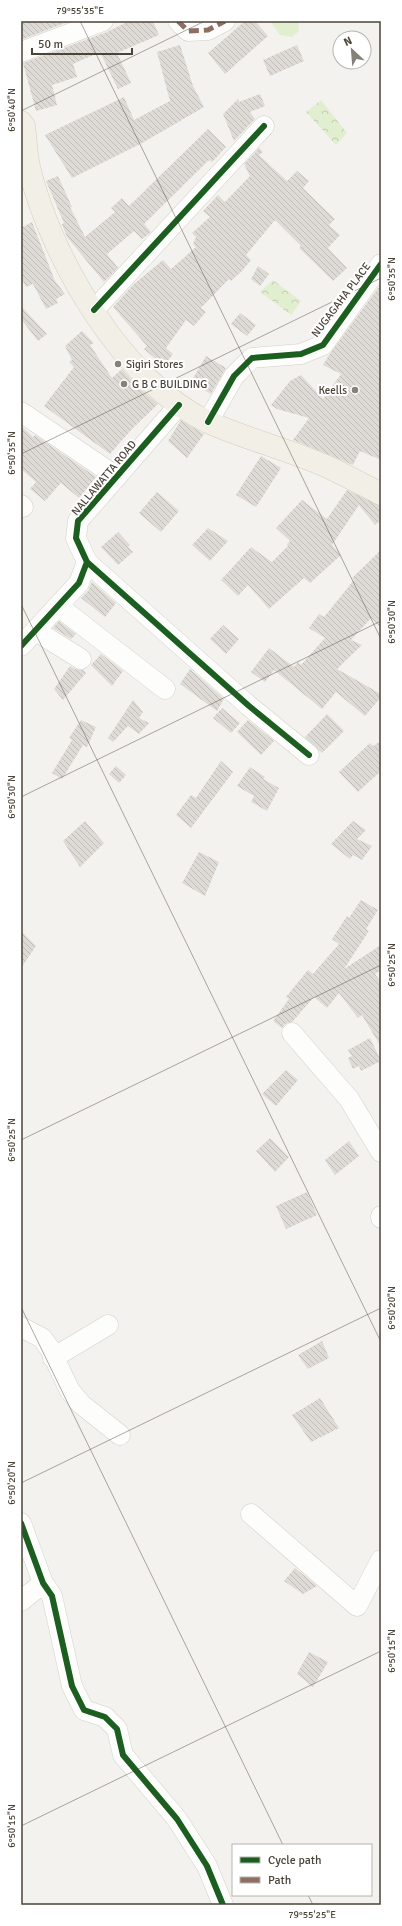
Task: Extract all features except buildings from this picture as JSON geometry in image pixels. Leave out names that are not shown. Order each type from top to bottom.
[{"type":"main road","points":[[21,122],[24,126],[24,154],[45,218],[72,273],[94,310],[139,372],[179,405],[208,422],[329,468],[381,494]]},
{"type":"street","points":[[21,52],[103,21]]},
{"type":"street","points":[[178,21],[188,31],[208,30],[225,21]]},
{"type":"street","points":[[94,310],[264,126]]},
{"type":"street","name":"NUGAGAHA PLACE","points":[[208,422],[234,376],[252,358],[301,354],[323,345],[381,264]]},
{"type":"street","name":"NALLAWATTA ROAD","points":[[87,562],[76,538],[78,521],[179,405]]},
{"type":"street","points":[[21,412],[117,477]]},
{"type":"street","points":[[21,646],[79,583],[87,562],[249,706],[309,755]]},
{"type":"street","points":[[58,606],[165,690]]},
{"type":"street","points":[[36,631],[81,659]]},
{"type":"street","points":[[292,1033],[349,1099],[381,1152]]},
{"type":"street","points":[[53,1358],[108,1325]]},
{"type":"street","points":[[21,1327],[42,1338],[70,1391],[80,1404],[120,1435]]},
{"type":"street","points":[[251,1514],[357,1606],[381,1560]]},
{"type":"street","points":[[21,1523],[43,1582],[52,1596],[72,1686],[84,1710],[105,1717],[117,1729],[123,1755],[177,1819],[207,1866],[223,1905]]},
{"type":"street","points":[[21,1601],[43,1582]]},
{"type":"green space","points":[[270,21],[298,21],[299,31],[292,37],[280,35]]},
{"type":"green space","points":[[321,100],[347,133],[336,145],[306,112]]},
{"type":"green space","points":[[273,280],[301,301],[291,315],[260,292]]},
{"type":"marked path","points":[[178,21],[188,31],[208,30],[225,21]]},
{"type":"cycle path","points":[[94,310],[264,126]]},
{"type":"cycle path","points":[[208,422],[234,376],[252,358],[301,354],[323,345],[381,264]]},
{"type":"cycle path","points":[[21,646],[79,583],[87,562],[76,538],[78,521],[179,405]]},
{"type":"cycle path","points":[[87,562],[249,706],[309,755]]},
{"type":"cycle path","points":[[21,1523],[43,1583],[52,1596],[72,1686],[84,1710],[105,1717],[117,1729],[123,1755],[177,1819],[207,1866],[223,1905]]},
{"type":"place","name":"Sigiri Stores","points":[[118,364]]},
{"type":"place","name":"G B C BUILDING","points":[[124,384]]},
{"type":"place","name":"Keells","points":[[355,390]]}]
